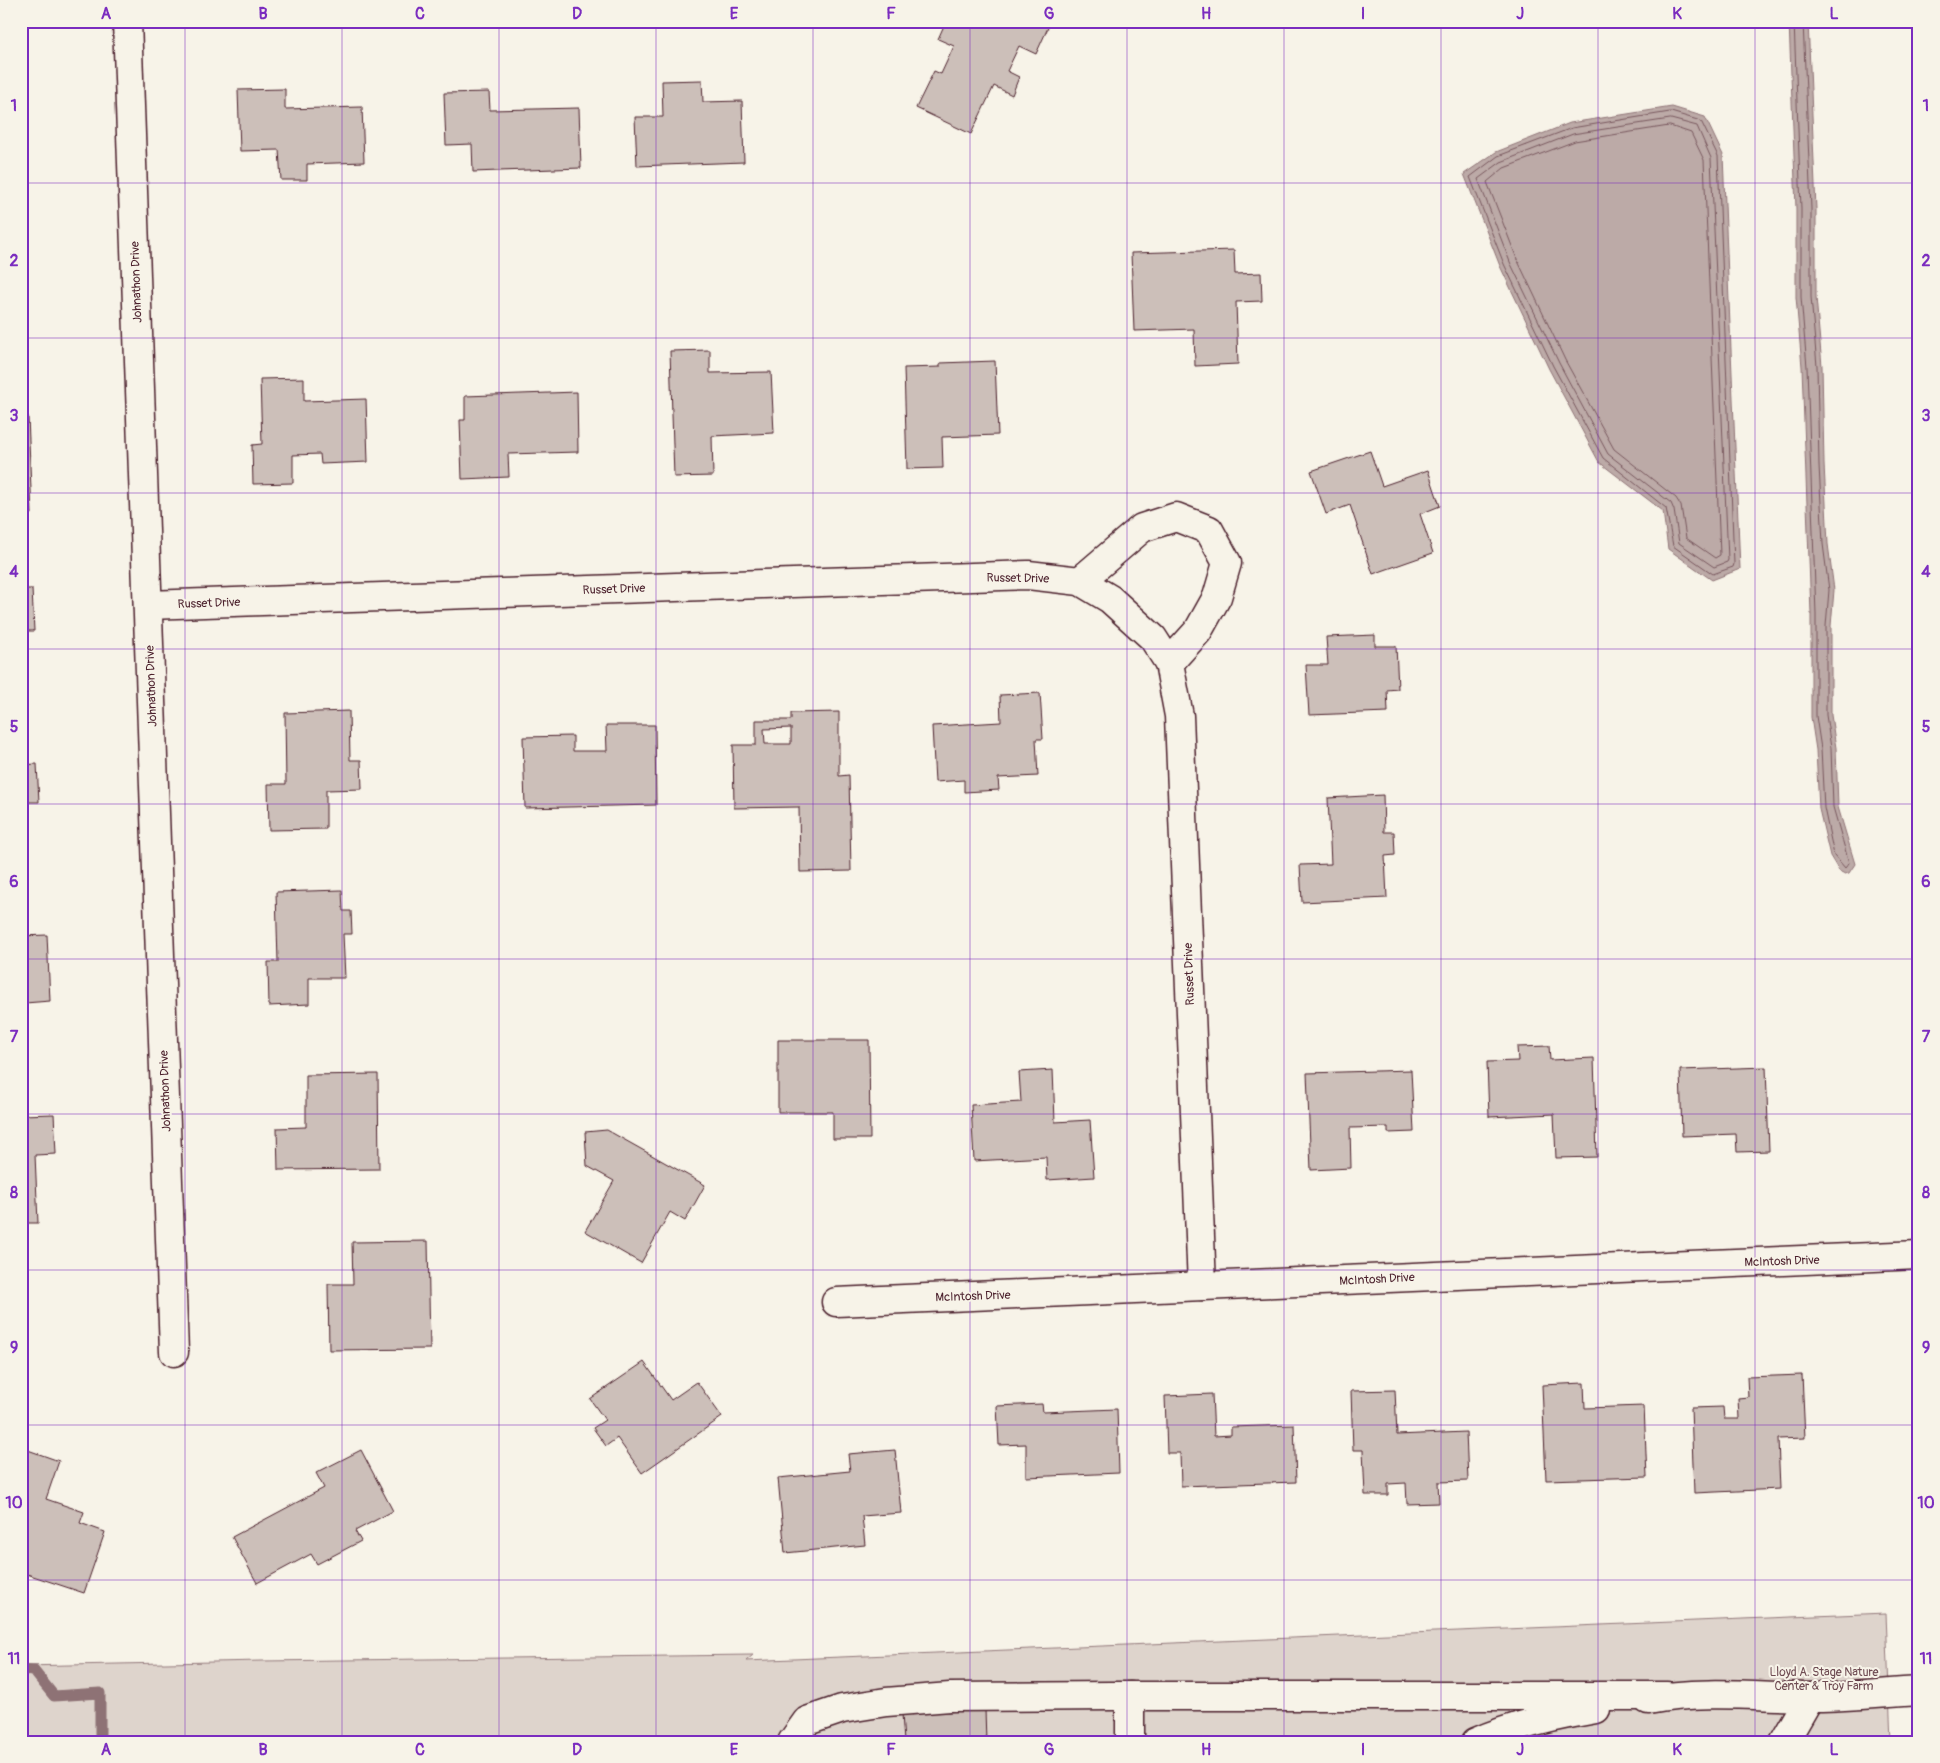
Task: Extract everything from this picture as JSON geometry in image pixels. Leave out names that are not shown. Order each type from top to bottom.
[{"type":"street","name":"Johnathon Drive","points":[[127,21],[174,1352]]},
{"type":"street","points":[[1080,581],[1142,528],[1176,517],[1210,530],[1227,563],[1217,597],[1198,631],[1169,663]]},
{"type":"street","name":"Russet Drive","points":[[148,605],[1028,575],[1080,581],[1110,599],[1153,638],[1169,663],[1179,716],[1202,1286]]},
{"type":"street","name":"McIntosh Drive","points":[[836,1302],[1919,1255]]},
{"type":"street","points":[[792,1742],[807,1721],[842,1709],[886,1702],[950,1697],[1667,1696],[1755,1694],[1810,1697],[1919,1691]]},
{"type":"street","points":[[1130,1696],[1130,1742]]},
{"type":"street","points":[[1476,1742],[1489,1736],[1554,1716],[1667,1696]]},
{"type":"street","points":[[1784,1742],[1810,1697]]},
{"type":"green space","name":"Lloyd A. Stage Nature Center & Troy Farm","points":[[1886,1613],[1891,1742],[21,1742],[21,1666],[753,1655],[746,1661]]},
{"type":"water","points":[[1789,21],[1808,21],[1816,209],[1816,297],[1822,366],[1828,544],[1834,590],[1831,626],[1831,715],[1836,748],[1838,807],[1855,864],[1849,873],[1845,874],[1839,871],[1830,856],[1819,809],[1816,750],[1811,717],[1811,614],[1802,367],[1796,297],[1796,209]]},
{"type":"water","points":[[1672,107],[1705,117],[1723,155],[1740,569],[1712,580],[1668,549],[1663,511],[1599,462],[1549,369],[1500,266],[1464,174],[1496,152],[1570,123]]},
{"type":"building","points":[[946,21],[1051,21],[1036,54],[1019,46],[1007,71],[1019,77],[1012,95],[994,86],[971,134],[916,108],[934,71],[941,74],[954,46],[938,39]]},
{"type":"building","points":[[21,51],[25,51],[27,95],[21,95]]},
{"type":"building","points":[[702,80],[703,102],[742,101],[744,162],[637,166],[635,117],[663,117],[662,81]]},
{"type":"building","points":[[285,89],[285,109],[362,107],[364,162],[307,164],[307,180],[281,180],[279,150],[240,151],[238,90]]},
{"type":"building","points":[[489,92],[490,110],[579,108],[581,168],[473,172],[472,144],[446,145],[444,93]]},
{"type":"building","points":[[22,231],[22,275],[21,275]]},
{"type":"building","points":[[1234,250],[1235,274],[1261,273],[1262,301],[1236,302],[1238,364],[1195,366],[1194,329],[1134,331],[1131,253]]},
{"type":"building","points":[[710,350],[710,373],[771,372],[774,433],[712,436],[713,476],[674,477],[670,351]]},
{"type":"building","points":[[995,361],[998,435],[942,437],[943,468],[907,469],[904,368],[940,367],[940,363]]},
{"type":"building","points":[[304,378],[304,401],[366,399],[368,462],[321,464],[320,454],[293,455],[293,483],[253,484],[252,445],[262,444],[260,379]]},
{"type":"building","points":[[577,392],[578,452],[508,454],[509,477],[462,479],[460,420],[465,420],[465,396]]},
{"type":"building","points":[[21,416],[28,416],[32,514],[21,514]]},
{"type":"building","points":[[1370,451],[1382,486],[1428,470],[1440,506],[1420,514],[1433,553],[1373,574],[1350,505],[1326,514],[1311,471]]},
{"type":"building","points":[[21,589],[32,589],[34,631],[21,631]]},
{"type":"building","points":[[1375,635],[1375,646],[1396,646],[1398,689],[1387,690],[1388,712],[1309,715],[1306,665],[1328,665],[1326,637]]},
{"type":"building","points":[[21,647],[23,647],[24,666],[21,666]]},
{"type":"building","points":[[1040,693],[1043,739],[1036,739],[1038,776],[998,778],[999,790],[964,792],[964,780],[935,782],[932,726],[1001,722],[1000,695]]},
{"type":"building","points":[[349,711],[350,760],[361,760],[362,789],[326,790],[326,829],[269,830],[268,784],[286,784],[285,713]]},
{"type":"building","points":[[839,712],[839,776],[849,775],[851,871],[800,872],[799,807],[734,808],[733,745],[756,745],[756,720],[791,720],[791,713]],"holes":[[[791,728],[791,744],[765,744],[764,729]]]},
{"type":"building","points":[[606,725],[655,725],[656,805],[525,808],[523,737],[573,736],[573,751],[607,751]]},
{"type":"building","points":[[37,764],[39,802],[21,802],[21,765]]},
{"type":"building","points":[[1383,795],[1384,832],[1394,832],[1395,855],[1385,856],[1387,898],[1302,902],[1300,865],[1331,864],[1328,798]]},
{"type":"building","points":[[342,890],[343,911],[351,911],[352,934],[343,934],[345,978],[309,978],[309,1004],[269,1006],[268,962],[278,962],[276,892]]},
{"type":"building","points":[[47,935],[50,1001],[25,1003],[27,1046],[21,1046],[21,936]]},
{"type":"building","points":[[778,1040],[869,1040],[870,1139],[833,1139],[833,1112],[778,1112]]},
{"type":"building","points":[[1549,1046],[1550,1060],[1594,1058],[1597,1157],[1556,1158],[1554,1114],[1489,1117],[1487,1062],[1518,1061],[1517,1047]]},
{"type":"building","points":[[1766,1067],[1769,1151],[1737,1152],[1736,1134],[1682,1136],[1680,1070]]},
{"type":"building","points":[[1053,1070],[1055,1122],[1090,1120],[1094,1177],[1047,1180],[1046,1157],[974,1161],[971,1105],[1021,1102],[1019,1072]]},
{"type":"building","points":[[1411,1070],[1414,1132],[1388,1133],[1388,1127],[1350,1128],[1351,1168],[1311,1170],[1307,1073]]},
{"type":"building","points":[[378,1074],[379,1169],[278,1170],[277,1128],[306,1127],[306,1075]]},
{"type":"building","points":[[54,1114],[56,1154],[35,1155],[38,1223],[21,1223],[21,1115]]},
{"type":"building","points":[[607,1130],[705,1185],[685,1221],[670,1212],[641,1263],[585,1231],[614,1181],[587,1166],[585,1132]]},
{"type":"building","points":[[428,1241],[430,1349],[329,1350],[328,1284],[353,1284],[352,1242]]},
{"type":"building","points":[[644,1362],[671,1400],[697,1382],[722,1417],[642,1473],[617,1438],[606,1446],[593,1428],[605,1420],[590,1399]]},
{"type":"building","points":[[1802,1375],[1805,1438],[1778,1439],[1780,1489],[1694,1493],[1691,1408],[1723,1407],[1724,1419],[1739,1419],[1738,1398],[1748,1397],[1747,1377]]},
{"type":"building","points":[[1584,1383],[1585,1408],[1644,1406],[1647,1477],[1546,1480],[1542,1385]]},
{"type":"building","points":[[1395,1390],[1397,1435],[1466,1432],[1468,1481],[1438,1482],[1439,1503],[1407,1504],[1406,1483],[1388,1484],[1388,1495],[1365,1495],[1363,1450],[1353,1450],[1351,1391]]},
{"type":"building","points":[[1212,1394],[1214,1436],[1231,1435],[1231,1427],[1294,1425],[1296,1482],[1181,1486],[1180,1453],[1167,1453],[1165,1396]]},
{"type":"building","points":[[1042,1404],[1043,1412],[1117,1409],[1119,1473],[1026,1477],[1026,1444],[999,1445],[997,1406]]},
{"type":"building","points":[[25,1449],[59,1461],[46,1499],[84,1512],[80,1523],[105,1532],[84,1593],[21,1572],[21,1459]]},
{"type":"building","points":[[361,1450],[393,1511],[355,1531],[361,1541],[317,1564],[311,1554],[257,1583],[232,1537],[324,1488],[316,1473]]},
{"type":"building","points":[[895,1450],[901,1513],[862,1516],[865,1545],[785,1553],[778,1478],[850,1471],[848,1454]]},
{"type":"building","points":[[985,1710],[986,1742],[904,1742],[902,1714]]},
{"type":"waterway","points":[[21,1670],[34,1671],[54,1696],[100,1693],[100,1742]]}]
